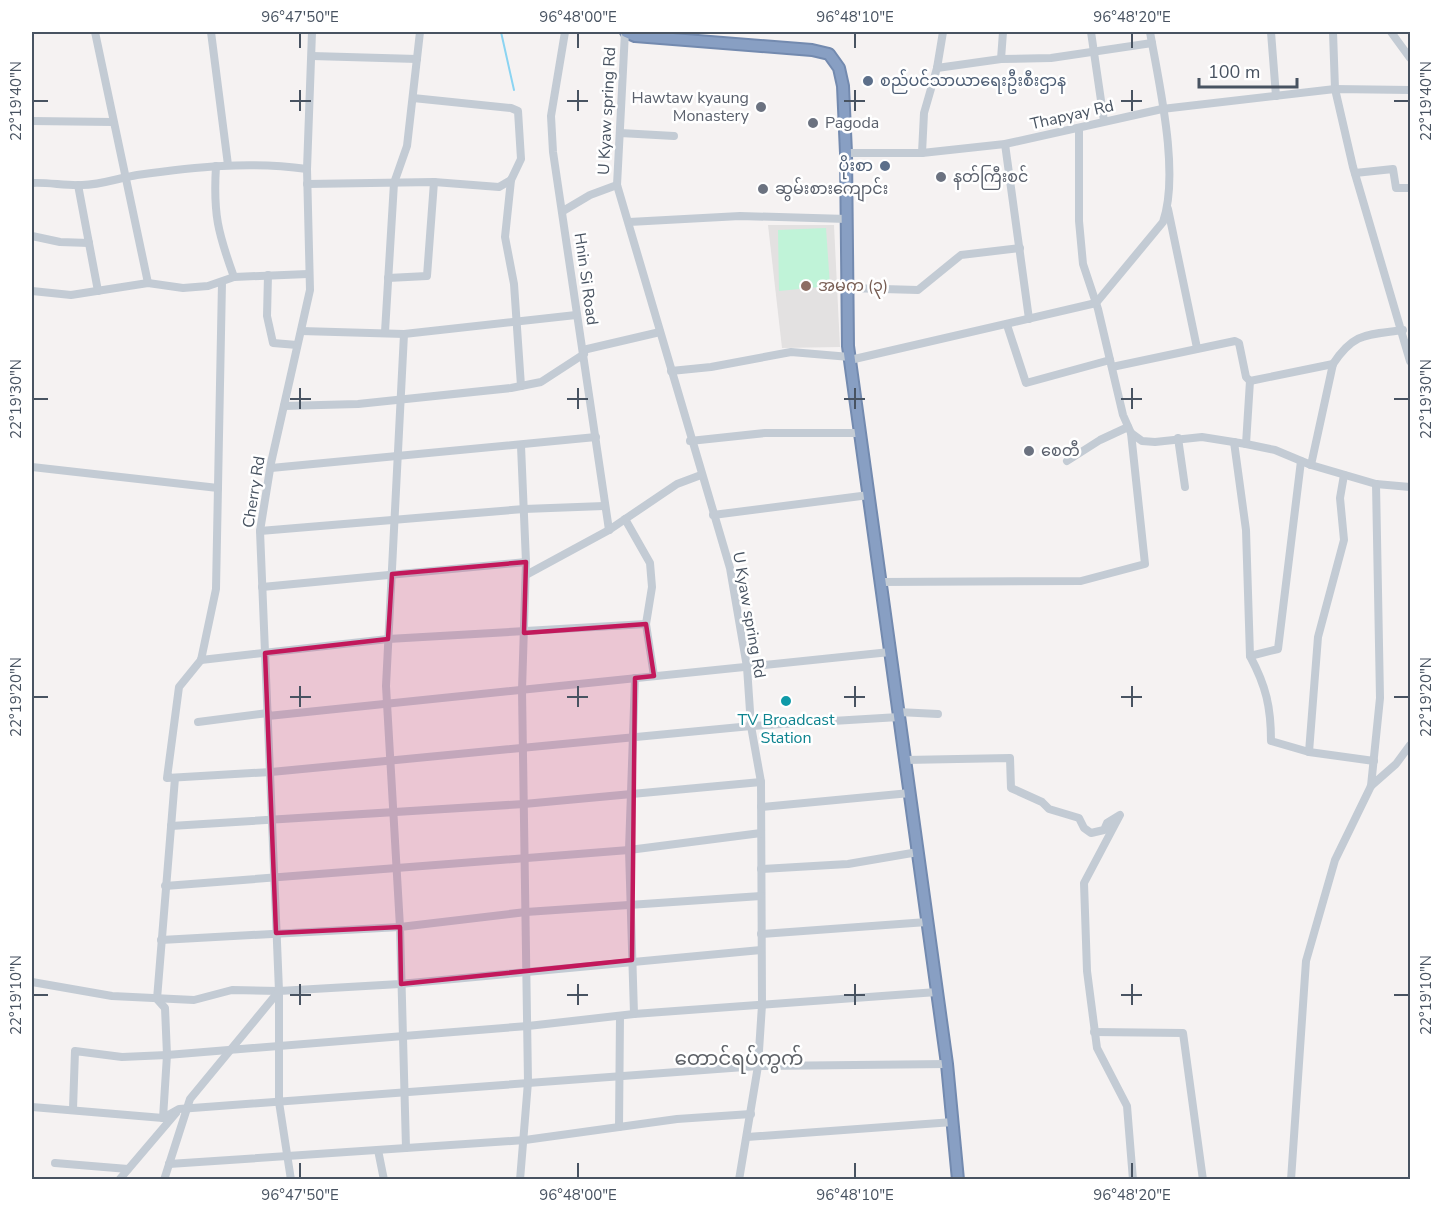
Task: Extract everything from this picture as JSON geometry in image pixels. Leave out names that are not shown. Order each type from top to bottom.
[{"type":"highway","points":[[626,32],[635,36],[812,50],[829,54],[839,68],[843,86],[846,153],[850,358],[947,1064],[958,1179]]},
{"type":"street","points":[[95,32],[148,283]]},
{"type":"street","points":[[211,32],[228,165]]},
{"type":"street","name":"Cherry Rd","points":[[291,1179],[279,1102],[279,994],[260,531],[271,468],[310,290],[307,169],[312,32]]},
{"type":"street","points":[[385,332],[394,183],[407,146],[420,32]]},
{"type":"street","name":"Hnin Si Road","points":[[565,32],[551,117],[576,315],[584,352],[609,531]]},
{"type":"street","name":"U Kyaw spring Rd","points":[[626,32],[617,185],[630,222],[690,441],[730,568],[747,667],[751,726],[761,782],[762,1005],[758,1066],[739,1179]]},
{"type":"street","points":[[922,153],[924,112],[937,68],[943,32]]},
{"type":"street","points":[[1001,59],[1003,32]]},
{"type":"street","points":[[1091,32],[1104,121]]},
{"type":"street","points":[[671,370],[711,367],[791,352],[850,358],[1096,303],[1163,222],[1168,207],[1170,185],[1162,109],[1150,32]]},
{"type":"street","points":[[1271,32],[1276,96]]},
{"type":"street","points":[[1333,32],[1335,89],[1378,258],[1403,330],[1410,361]]},
{"type":"street","points":[[1391,32],[1410,57]]},
{"type":"street","points":[[937,68],[976,65],[1001,59],[1051,58],[1152,43]]},
{"type":"street","points":[[312,56],[417,59]]},
{"type":"street","name":"Thapyay Rd","points":[[846,153],[922,153],[1005,144],[1162,109],[1335,89],[1410,90]]},
{"type":"street","points":[[413,98],[511,108],[518,111],[521,159],[511,180],[505,237],[517,321],[521,386]]},
{"type":"street","points":[[32,121],[113,122]]},
{"type":"street","points":[[881,582],[919,584],[1080,581],[1144,564],[1130,430],[1096,303],[1083,264],[1079,128]]},
{"type":"street","points":[[620,133],[674,136]]},
{"type":"street","points":[[1005,144],[1029,319]]},
{"type":"street","points":[[32,183],[54,182],[78,185],[228,165],[265,164],[307,169]]},
{"type":"street","points":[[216,166],[214,206],[220,238],[234,277]]},
{"type":"street","points":[[1355,173],[1394,169],[1396,188],[1410,188]]},
{"type":"street","points":[[307,184],[434,182],[499,187],[511,180]]},
{"type":"street","points":[[388,278],[427,276],[434,182]]},
{"type":"street","points":[[78,185],[98,291]]},
{"type":"street","points":[[563,211],[590,195],[617,185]]},
{"type":"street","points":[[1168,207],[1197,348]]},
{"type":"street","points":[[630,222],[740,216],[847,219]]},
{"type":"street","points":[[32,236],[89,243]]},
{"type":"street","points":[[848,288],[918,290],[961,255],[1020,248]]},
{"type":"street","points":[[32,291],[71,295],[148,283],[183,288],[222,282],[234,277],[308,274]]},
{"type":"street","points":[[268,275],[267,316],[273,343],[297,345]]},
{"type":"street","points":[[222,282],[216,589],[201,660],[179,687],[167,778],[390,762],[751,726],[899,714],[938,714]]},
{"type":"street","points":[[301,331],[404,334],[576,315]]},
{"type":"street","points":[[1007,324],[1026,383],[1111,364],[1235,341],[1239,343],[1245,377],[1250,381]]},
{"type":"street","points":[[1311,465],[1333,364],[1351,341],[1364,335],[1403,330]]},
{"type":"street","points":[[284,406],[401,399],[521,386],[541,382],[584,352],[660,332]]},
{"type":"street","points":[[404,334],[388,639],[387,704],[400,927],[406,1148]]},
{"type":"street","points":[[1250,381],[1333,364]]},
{"type":"street","points":[[1246,444],[1250,381]]},
{"type":"street","points":[[1130,430],[1142,441],[1155,442],[1202,436],[1246,444],[1275,450],[1311,465],[1376,484],[1410,487]]},
{"type":"street","points":[[1067,461],[1100,440],[1130,430]]},
{"type":"street","points":[[690,441],[765,433],[860,433]]},
{"type":"street","points":[[271,468],[521,446],[596,437]]},
{"type":"street","points":[[1178,438],[1185,488]]},
{"type":"street","points":[[1234,442],[1245,530],[1250,656],[1260,675],[1271,710],[1271,741],[1309,752],[1374,761]]},
{"type":"street","points":[[520,1179],[528,1082],[522,690],[526,562],[521,446]]},
{"type":"street","points":[[1250,656],[1278,649],[1301,461]]},
{"type":"street","points":[[32,467],[218,488]]},
{"type":"street","points":[[526,575],[609,531],[678,484],[701,475]]},
{"type":"street","points":[[1309,752],[1318,637],[1344,540],[1341,498],[1344,475]]},
{"type":"street","points":[[1291,1179],[1306,961],[1335,860],[1371,786],[1380,698],[1376,484]]},
{"type":"street","points":[[713,515],[869,495]]},
{"type":"street","points":[[260,531],[394,522],[524,509],[604,506]]},
{"type":"street","points":[[625,519],[650,563],[652,587],[646,624],[654,676]]},
{"type":"street","points":[[262,587],[526,562]]},
{"type":"street","points":[[201,660],[388,639],[524,633],[646,624]]},
{"type":"street","points":[[198,722],[890,652]]},
{"type":"street","points":[[634,1014],[629,850],[635,678]]},
{"type":"street","points":[[1371,786],[1396,764],[1410,745]]},
{"type":"street","points":[[905,760],[1010,758],[1011,788],[1042,802],[1049,809],[1079,819],[1084,828],[1091,833],[1104,830],[1107,823],[1120,815],[1084,883],[1087,971],[1097,1048],[1127,1106],[1133,1179]]},
{"type":"street","points":[[162,1118],[167,1055],[165,1008],[157,999],[175,778]]},
{"type":"street","points":[[171,826],[524,804],[761,782]]},
{"type":"street","points":[[761,807],[909,793]]},
{"type":"street","points":[[165,886],[629,850],[761,833]]},
{"type":"street","points":[[761,869],[848,864],[918,852]]},
{"type":"street","points":[[161,940],[400,927],[526,912],[761,896]]},
{"type":"street","points":[[761,934],[927,922]]},
{"type":"street","points":[[32,982],[112,996],[194,1000],[232,990],[279,994],[632,960],[762,950]]},
{"type":"street","points":[[73,1109],[75,1051],[122,1057],[167,1055],[528,1026],[634,1014],[937,992]]},
{"type":"street","points":[[119,1179],[182,1109],[279,994]]},
{"type":"street","points":[[619,1127],[620,1016]]},
{"type":"street","points":[[1094,1032],[1183,1033],[1203,1179]]},
{"type":"street","points":[[32,1107],[162,1118],[182,1109],[619,1075],[758,1066],[947,1064]]},
{"type":"street","points":[[164,1179],[182,1109]]},
{"type":"street","points":[[169,1164],[525,1140],[678,1119],[751,1114]]},
{"type":"street","points":[[747,1137],[953,1122]]},
{"type":"street","points":[[378,1150],[384,1179]]},
{"type":"street","points":[[55,1163],[107,1165],[128,1169]]},
{"type":"highlighted area","points":[[526,562],[524,633],[646,624],[654,676],[635,678],[632,960],[401,984],[400,927],[276,933],[265,653],[388,639],[392,574]]},
{"type":"shaded area","name":"အမက (၃)","points":[[768,225],[834,225],[840,347],[782,348]]},
{"type":"green space","points":[[826,228],[830,286],[779,291],[778,230]]},
{"type":"waterway","points":[[501,32],[514,90]]},
{"type":"place","name":"စည်ပင်သာယာရေးဦးစီးဌာန","points":[[868,81]]},
{"type":"place","name":"Hawtaw kyaung Monastery","points":[[761,107]]},
{"type":"place","name":"Pagoda","points":[[813,123]]},
{"type":"place","name":"ပိုးစာ","points":[[885,166]]},
{"type":"place","name":"နတ်ကြီးစင်","points":[[941,177]]},
{"type":"place","name":"ဆွမ်းစားကျောင်း","points":[[763,189]]},
{"type":"place","name":"အမက (၃)","points":[[806,286]]},
{"type":"place","name":"စေတီ","points":[[1029,451]]},
{"type":"place","name":"TV Broadcast Station","points":[[786,701]]},
{"type":"district","name":"တောင်ရပ်ကွက်","points":[[739,1058]]}]
